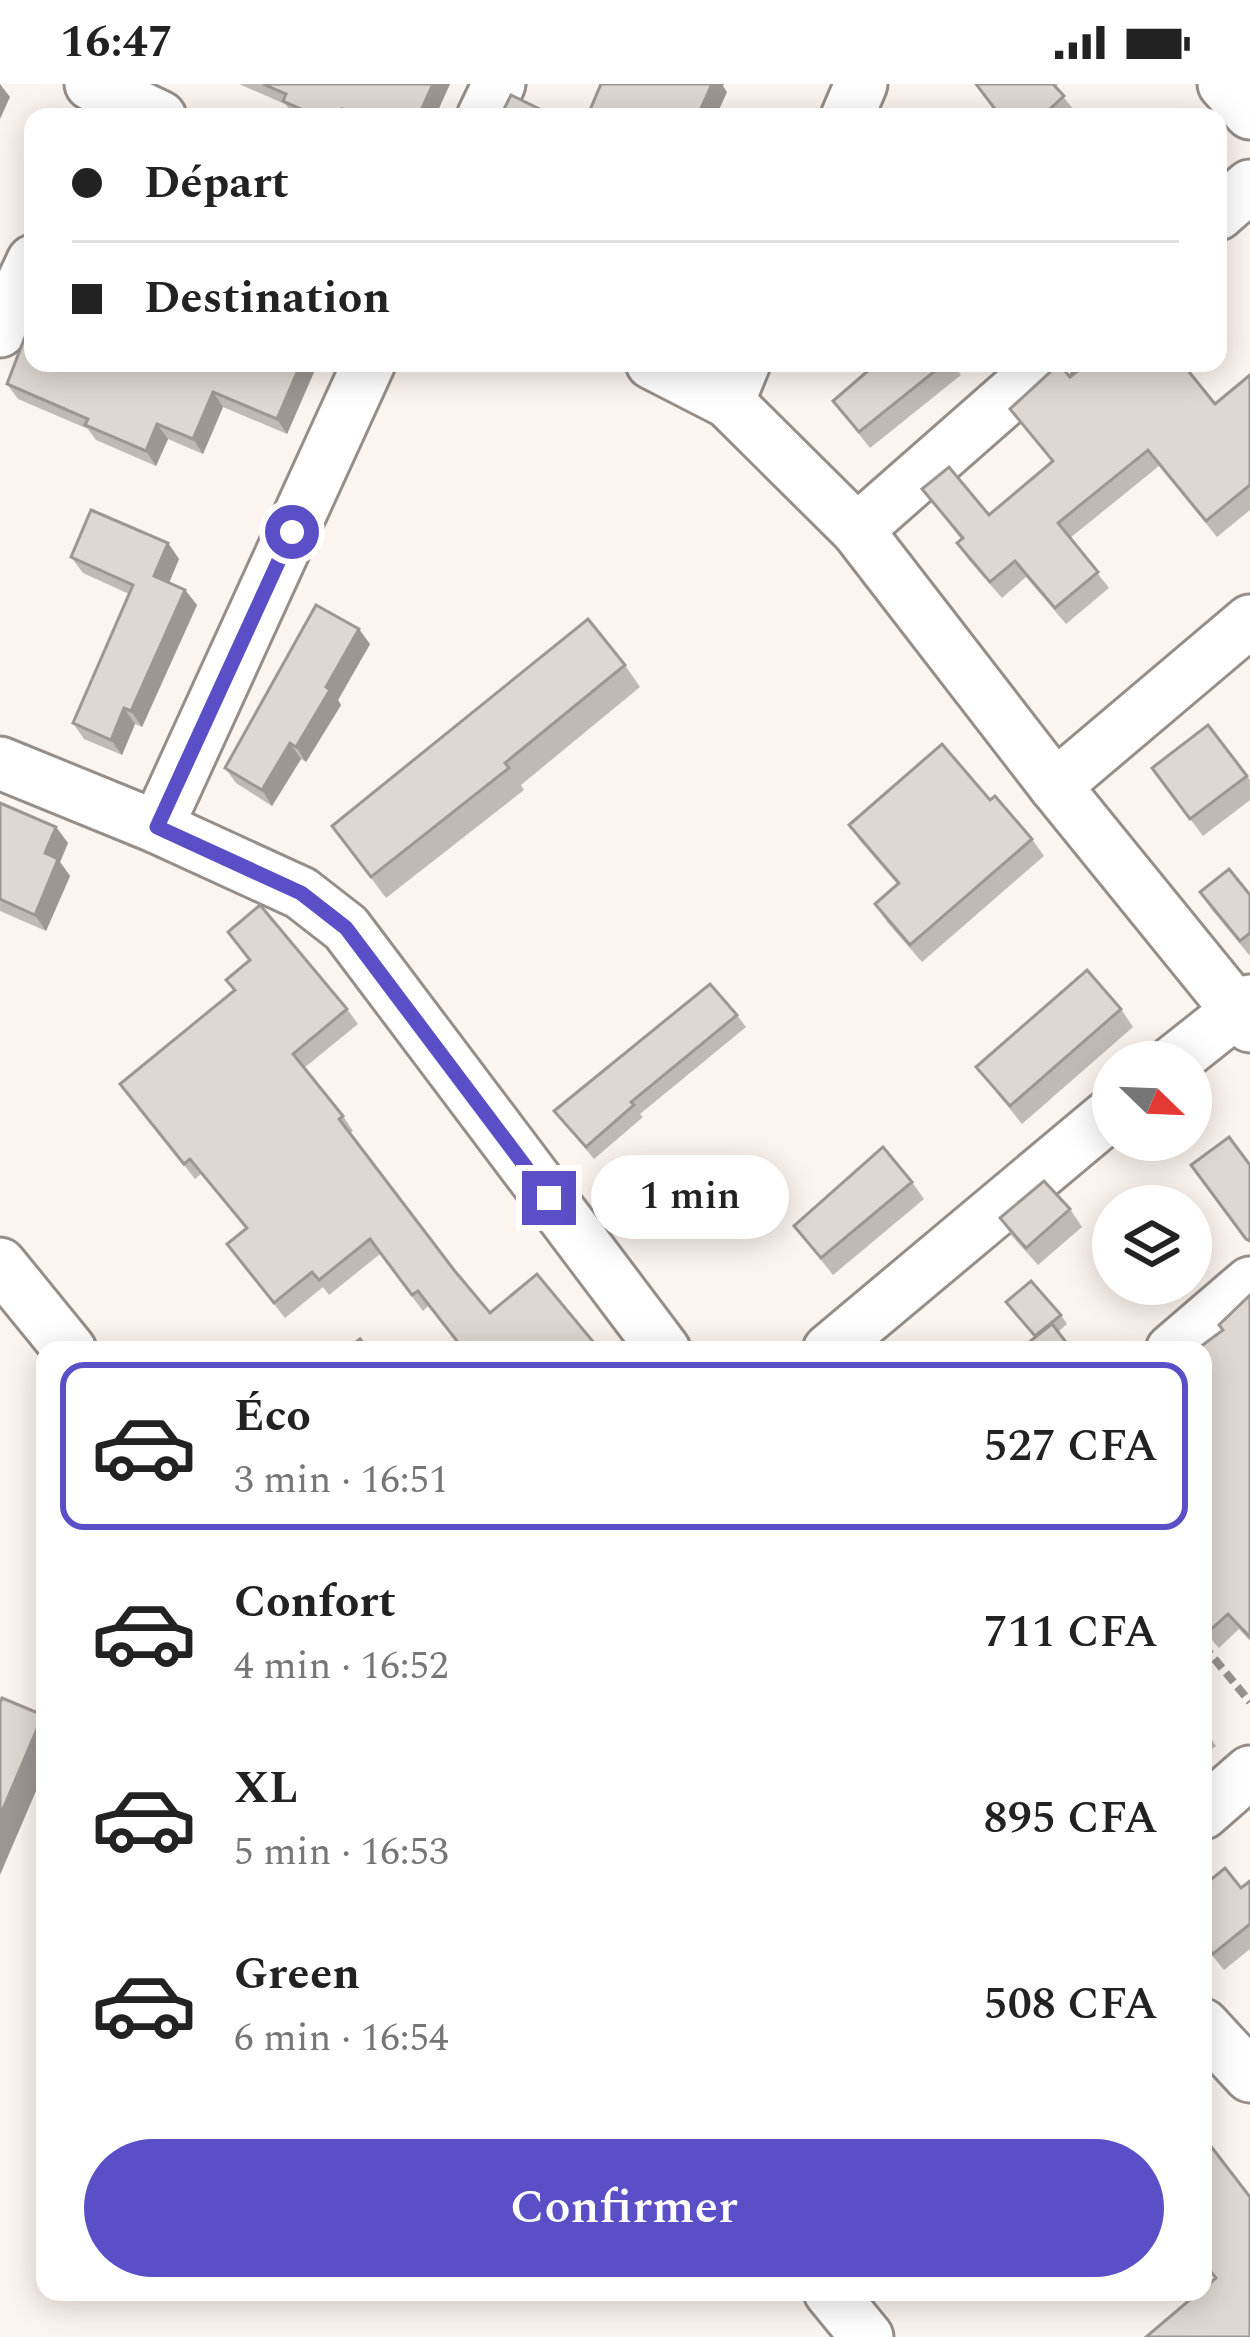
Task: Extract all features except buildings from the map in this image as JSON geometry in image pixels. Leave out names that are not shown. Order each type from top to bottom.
[{"type":"street","points":[[1224,84],[1250,113]]},
{"type":"street","points":[[106,95],[138,108]]},
{"type":"street","points":[[1227,206],[1250,186]]},
{"type":"street","points":[[0,331],[24,280]]},
{"type":"street","points":[[157,827],[365,372]]},
{"type":"street","points":[[692,372],[736,382],[1054,786],[1246,1012],[1204,1041]]},
{"type":"street","points":[[856,530],[1037,372]]},
{"type":"street","points":[[1054,786],[1250,621]]},
{"type":"street","points":[[0,763],[301,893],[346,928],[657,1341]]},
{"type":"street","points":[[840,1341],[1092,1130]]},
{"type":"street","points":[[0,1264],[63,1341]]},
{"type":"street","points":[[1182,1341],[1250,1283]]},
{"type":"street","points":[[1212,1805],[1250,1772]]},
{"type":"street","points":[[1212,2035],[1250,2076]]},
{"type":"street","points":[[837,2301],[867,2337]]},
{"type":"path","points":[[1212,1656],[1250,1702]]},
{"type":"route","points":[[292,532],[157,827],[301,893],[346,928],[549,1198]]}]
